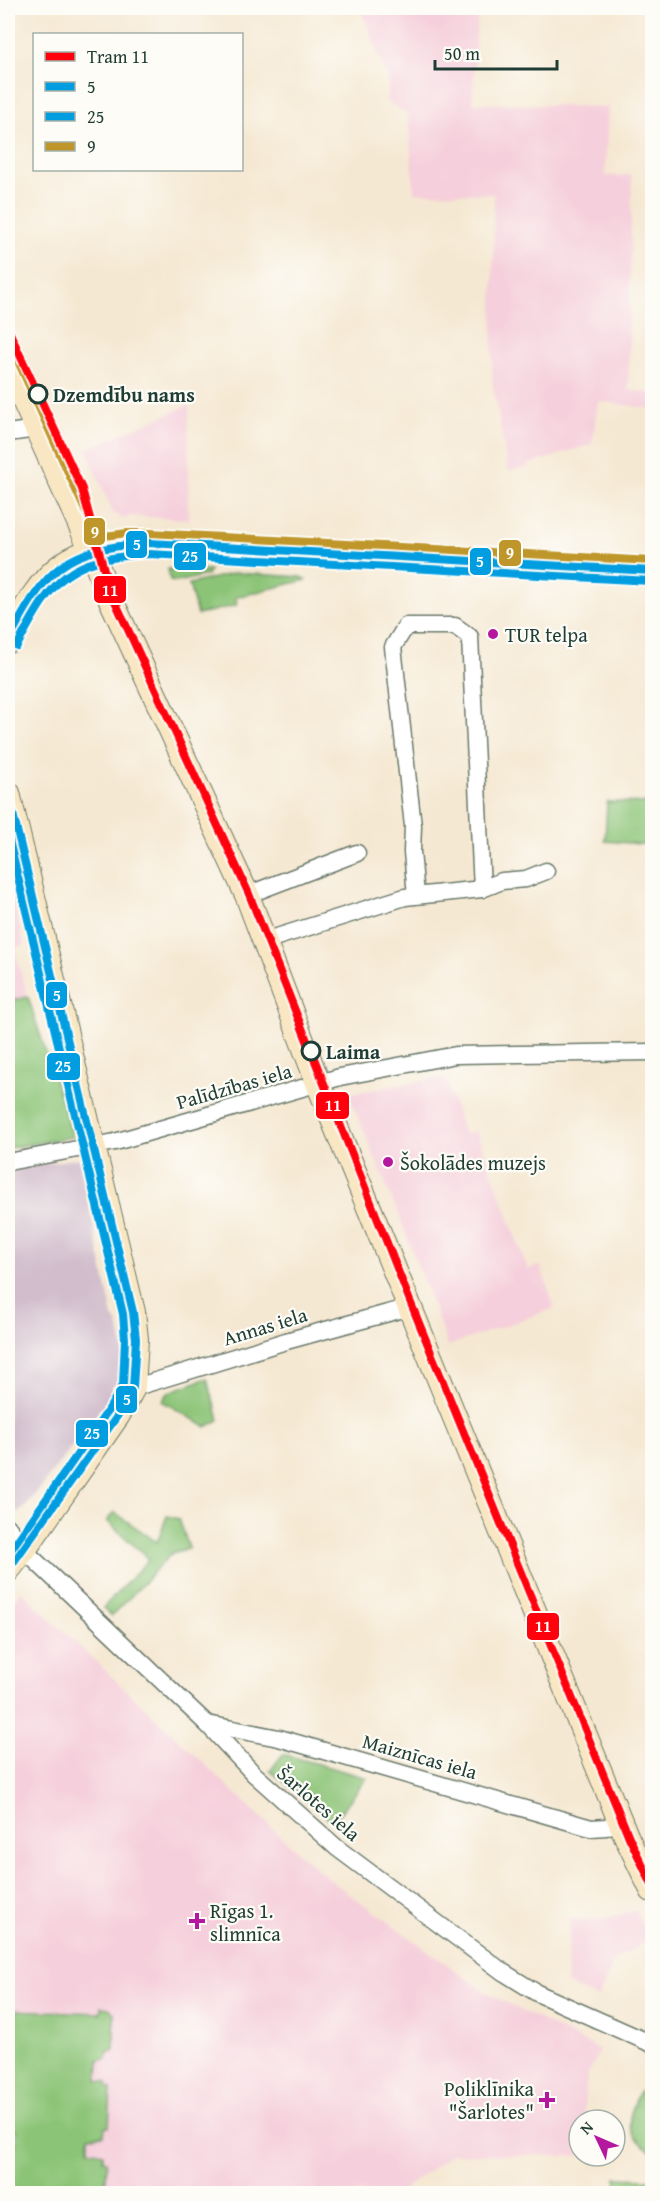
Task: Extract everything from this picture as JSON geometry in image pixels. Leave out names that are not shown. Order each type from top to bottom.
[{"type":"street","points":[[8,365],[91,549],[106,589],[246,895],[318,1083],[620,1821],[652,1890]]},
{"type":"street","points":[[8,434],[37,429]]},
{"type":"street","points":[[8,641],[30,600],[55,569],[91,549],[128,543],[652,571]]},
{"type":"street","points":[[416,896],[412,852],[413,826],[393,646],[406,626],[455,626],[470,637],[482,889]]},
{"type":"street","points":[[8,793],[133,1312],[136,1339],[133,1388],[117,1415],[8,1570]]},
{"type":"street","points":[[246,895],[357,853]]},
{"type":"street","points":[[264,940],[405,897],[482,889],[502,881],[526,879],[546,871]]},
{"type":"street","name":"Palīdzības iela","points":[[8,1162],[115,1142],[340,1077],[456,1055],[652,1052]]},
{"type":"street","name":"Annas iela","points":[[133,1388],[286,1341],[410,1307]]},
{"type":"street","name":"Šarlotes iela","points":[[8,1527],[24,1550],[207,1724],[254,1774],[337,1848],[498,1969],[537,1993],[652,2044]]},
{"type":"street","name":"Maiznīcas iela","points":[[207,1724],[279,1738],[591,1828],[606,1827],[620,1821]]},
{"type":"shaded area","points":[[360,8],[478,8],[472,103],[608,107],[605,176],[632,175],[628,390],[652,393],[652,409],[598,401],[592,444],[527,465],[528,468],[508,471],[492,379],[494,194],[414,193],[408,115],[386,101],[389,80]]},
{"type":"shaded area","points":[[189,405],[188,519],[131,516],[121,520],[119,515],[114,515],[86,449]]},
{"type":"shaded area","points":[[8,879],[24,945],[14,948],[28,997],[8,1001]]},
{"type":"shaded area","points":[[445,1077],[464,1134],[476,1130],[528,1270],[540,1265],[555,1308],[448,1346],[396,1208],[348,1094]]},
{"type":"shaded area","points":[[79,1158],[113,1317],[118,1324],[124,1351],[124,1379],[26,1506],[17,1513],[8,1499],[8,1170]]},
{"type":"shaded area","name":"Rīgas 1. slimnīca","points":[[21,1591],[299,1853],[333,1882],[487,1993],[600,2050],[587,2076],[584,2108],[567,2108],[567,2156],[451,2154],[399,2193],[8,2194],[8,1610]]},
{"type":"shaded area","points":[[636,1910],[650,1940],[615,1959],[598,1998],[566,1984],[570,1918],[589,1921]]},
{"type":"green space","points":[[168,569],[210,570],[207,575],[177,582],[170,581]]},
{"type":"green space","points":[[235,573],[302,577],[306,580],[236,597],[237,605],[197,615],[189,584]]},
{"type":"green space","points":[[607,802],[652,803],[652,845],[605,841]]},
{"type":"green space","points":[[28,997],[73,1137],[8,1148],[8,1001]]},
{"type":"green space","points":[[207,1378],[219,1420],[206,1427],[162,1401],[169,1392]]},
{"type":"green space","points":[[114,1512],[157,1542],[167,1516],[179,1519],[189,1548],[172,1553],[112,1616],[103,1608],[149,1559],[107,1521]]},
{"type":"green space","points":[[283,1754],[367,1778],[333,1822],[270,1771]]},
{"type":"green space","points":[[101,2007],[109,2008],[114,2013],[114,2051],[108,2051],[107,2059],[99,2060],[98,2081],[107,2082],[107,2087],[111,2088],[109,2127],[105,2127],[104,2135],[89,2136],[89,2150],[103,2153],[103,2160],[107,2161],[105,2193],[8,2193],[8,2148],[9,2145],[16,2145],[16,2130],[10,2130],[8,2127],[8,2075],[11,2074],[12,2054],[8,2053],[8,2010],[100,2013]]},
{"type":"green space","points":[[640,2091],[651,2097],[645,2104],[645,2114],[652,2120],[652,2151],[636,2138],[630,2125],[632,2109]]},
{"type":"green space","points":[[616,2178],[648,2179],[647,2193],[615,2193]]},
{"type":"tram line","name":"11","points":[[8,329],[82,489],[109,588],[249,894],[410,1301],[629,1837],[652,1885]]},
{"type":"transit line","name":"9","points":[[18,361],[97,537],[150,533],[652,561]]},
{"type":"transit line","name":"5","points":[[8,641],[35,595],[61,566],[97,550],[120,546],[149,543],[652,571]]},
{"type":"transit line","name":"25","points":[[17,646],[42,603],[66,576],[81,567],[99,561],[149,554],[651,581]]},
{"type":"transit line","name":"5","points":[[8,793],[133,1312],[136,1339],[133,1388],[118,1415],[8,1570]]},
{"type":"transit line","name":"25","points":[[8,836],[123,1314],[125,1339],[123,1385],[109,1409],[8,1554]]},
{"type":"place","name":"Dzemdību nams","points":[[38,394]]},
{"type":"place","name":"TUR telpa","points":[[493,634]]},
{"type":"place","name":"Laima","points":[[311,1051]]},
{"type":"place","name":"Šokolādes muzejs","points":[[388,1162]]},
{"type":"place","name":"Rīgas 1. slimnīca","points":[[197,1921]]},
{"type":"place","name":"Poliklīnika \"Šarlotes\"","points":[[547,2100]]}]
